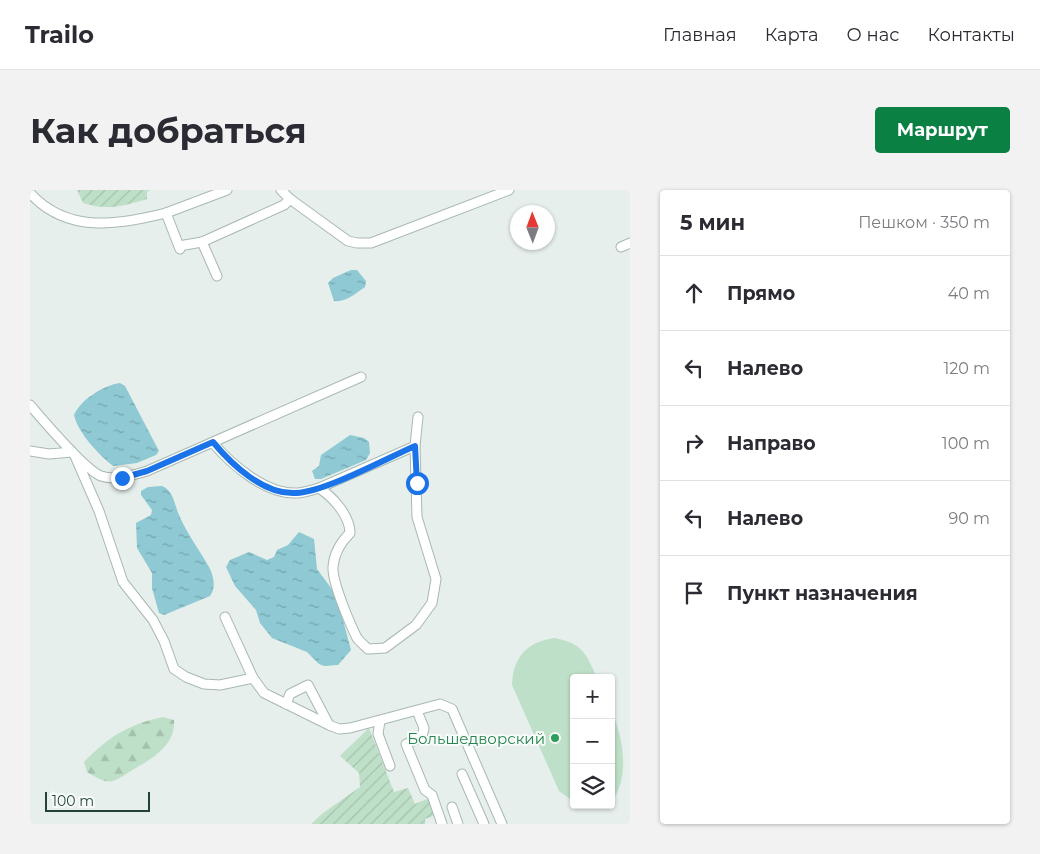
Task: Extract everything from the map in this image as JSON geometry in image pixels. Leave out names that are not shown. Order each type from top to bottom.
[{"type":"street","points":[[30,193],[56,214],[78,222],[96,225],[166,213],[227,190]]},
{"type":"street","points":[[281,190],[290,199],[348,241],[357,243],[381,239],[509,190]]},
{"type":"street","points":[[166,213],[180,248],[202,242],[284,205],[290,199]]},
{"type":"street","points":[[202,242],[217,276]]},
{"type":"street","points":[[30,405],[72,452],[101,476],[122,478],[147,471],[361,377]]},
{"type":"street","points":[[319,488],[329,494],[350,524],[350,533],[341,542],[334,557],[332,570],[358,639],[368,649],[384,648],[416,625],[432,603],[434,595],[436,579],[417,517],[415,446],[418,417]]},
{"type":"street","points":[[213,442],[230,462],[271,489],[295,493],[319,488],[415,446]]},
{"type":"street","points":[[30,451],[49,454],[72,452]]},
{"type":"street","points":[[72,452],[99,511],[123,582],[153,620],[164,641],[174,669],[186,678],[204,684],[220,685],[253,678]]},
{"type":"street","points":[[226,618],[253,678],[264,693],[329,725],[339,729],[380,722],[440,704],[452,709],[502,824]]},
{"type":"street","points":[[286,704],[290,694],[308,685],[329,725]]},
{"type":"street","points":[[417,711],[424,728],[422,737],[406,744],[425,790],[432,795],[442,824]]},
{"type":"street","points":[[380,722],[378,734],[390,766]]},
{"type":"street","points":[[462,774],[484,824]]},
{"type":"street","points":[[452,807],[458,824]]},
{"type":"green space","points":[[77,190],[150,190],[147,192],[147,199],[123,205],[100,207],[83,203]]},
{"type":"green space","name":"Большедворский","points":[[554,638],[577,646],[590,662],[595,674],[570,674],[570,799],[559,791],[512,685],[515,666],[523,653],[529,647],[544,640]]},
{"type":"green space","points":[[163,717],[174,720],[174,729],[171,737],[161,751],[146,762],[113,781],[96,778],[87,772],[84,762],[102,745],[129,728]]},
{"type":"green space","points":[[615,719],[623,758],[623,771],[615,796]]},
{"type":"green space","points":[[369,728],[394,792],[408,788],[415,804],[427,799],[433,803],[436,815],[425,819],[425,824],[311,824],[323,813],[360,787],[359,773],[340,756]]},
{"type":"water","points":[[351,270],[357,270],[366,281],[365,287],[346,299],[334,301],[328,283],[333,278]]},
{"type":"water","points":[[120,383],[125,386],[159,451],[156,455],[137,463],[113,466],[84,436],[74,415],[81,404],[93,394]]},
{"type":"water","points":[[350,435],[364,438],[369,442],[370,453],[366,460],[321,479],[315,479],[312,471],[319,466],[321,455]]},
{"type":"water","points":[[162,486],[171,494],[182,522],[211,571],[214,582],[210,596],[164,615],[159,613],[152,588],[152,573],[137,548],[136,523],[151,515],[152,510],[141,495],[141,491],[148,487]]},
{"type":"water","points":[[299,532],[314,539],[317,569],[331,588],[340,609],[351,650],[338,665],[324,666],[319,664],[307,652],[272,638],[260,623],[256,610],[235,586],[226,567],[230,560],[249,552],[267,560],[274,557],[277,550],[288,545]]},
{"type":"place","name":"Большедворский","points":[[555,738]]},
{"type":"route","points":[[122,478],[147,471],[213,442],[230,462],[271,489],[295,493],[319,488],[415,446],[417,483]]}]
